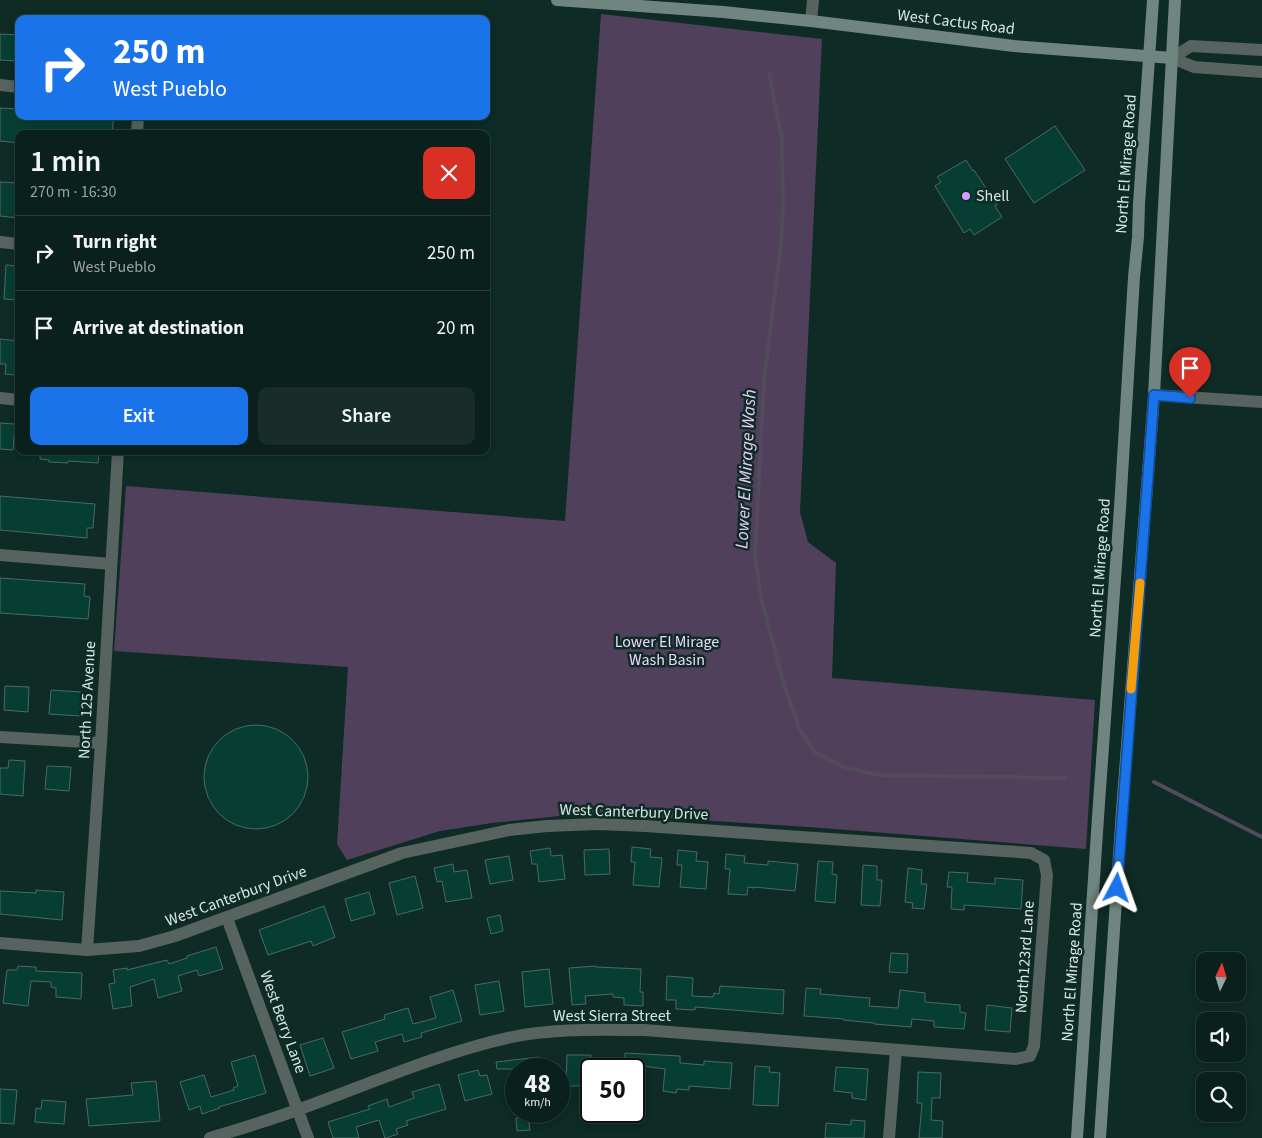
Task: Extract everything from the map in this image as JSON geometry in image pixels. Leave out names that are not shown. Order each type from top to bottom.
[{"type":"main road","name":"West Cactus Road","points":[[557,0],[782,18],[1014,46],[1172,58]]},
{"type":"main road","name":"North El Mirage Road","points":[[1077,1138],[1153,0]]},
{"type":"main road","points":[[1100,1138],[1121,821],[1154,395],[1175,0]]},
{"type":"street","points":[[811,21],[812,0]]},
{"type":"street","points":[[1172,58],[1191,46],[1262,50]]},
{"type":"street","name":"West Cactus Road","points":[[1172,58],[1194,67],[1262,72]]},
{"type":"street","points":[[0,85],[15,87]]},
{"type":"street","points":[[0,242],[15,244]]},
{"type":"street","points":[[1154,395],[1262,402]]},
{"type":"street","points":[[0,398],[15,400]]},
{"type":"street","name":"North 125 Avenue","points":[[87,950],[118,455]]},
{"type":"street","points":[[0,555],[111,564]]},
{"type":"street","points":[[0,737],[101,744]]},
{"type":"street","name":"West Canterbury Drive","points":[[0,943],[87,950],[139,946],[227,918],[402,852],[509,830],[547,826],[598,824],[645,826],[1021,852],[1031,853],[1044,860]]},
{"type":"street","name":"North123rd Lane","points":[[1030,1056],[1034,1046],[1047,875],[1044,860]]},
{"type":"street","name":"West Berry Lane","points":[[227,918],[308,1138]]},
{"type":"street","name":"West Sierra Street","points":[[210,1138],[297,1110],[440,1057],[514,1037],[549,1032],[644,1030],[1016,1059],[1030,1056]]},
{"type":"street","points":[[889,1138],[896,1050]]},
{"type":"green space","name":"Lower El Mirage Wash Basin","points":[[601,14],[822,39],[800,512],[808,542],[836,563],[832,678],[1095,700],[1086,849],[822,828],[621,815],[560,816],[440,831],[347,860],[337,844],[348,667],[114,651],[126,486],[565,521]]},
{"type":"building","points":[[0,34],[15,35],[15,61],[0,60]]},
{"type":"building","points":[[0,108],[15,109],[15,120],[114,120],[112,130],[15,130],[15,143],[0,141]]},
{"type":"building","points":[[1055,126],[1085,170],[1034,203],[1005,159]]},
{"type":"building","name":"Shell","points":[[966,160],[997,205],[995,206],[1002,217],[974,235],[970,229],[964,233],[935,186],[941,182],[937,177]]},
{"type":"building","points":[[0,182],[15,183],[15,218],[0,216]]},
{"type":"building","points":[[6,265],[15,266],[15,300],[4,299]]},
{"type":"building","points":[[0,339],[15,341],[15,375],[5,374],[6,364],[0,364]]},
{"type":"building","points":[[0,423],[15,424],[13,450],[0,449]]},
{"type":"building","points":[[40,455],[99,455],[98,463],[49,462],[49,460],[40,459]]},
{"type":"building","points":[[0,496],[95,504],[93,528],[87,528],[87,538],[0,530]]},
{"type":"building","points":[[0,578],[85,584],[84,596],[90,597],[88,619],[0,613]]},
{"type":"building","points":[[5,686],[29,687],[28,712],[4,710]]},
{"type":"building","points":[[51,690],[81,692],[80,716],[49,714]]},
{"type":"building","points":[[256,725],[276,729],[293,740],[304,757],[308,777],[304,797],[293,814],[276,825],[256,829],[236,825],[219,814],[208,797],[204,777],[208,757],[219,740],[236,729]]},
{"type":"building","points":[[9,760],[25,761],[23,796],[0,794],[0,768],[8,768]]},
{"type":"building","points":[[47,766],[71,767],[69,791],[45,789]]},
{"type":"building","points":[[632,847],[651,849],[650,857],[662,858],[659,887],[633,885],[635,862],[631,862]]},
{"type":"building","points":[[550,848],[551,856],[562,855],[565,879],[539,882],[537,864],[532,864],[530,851]]},
{"type":"building","points":[[609,849],[610,874],[585,875],[584,850]]},
{"type":"building","points":[[678,850],[697,852],[696,861],[708,862],[706,889],[680,887],[682,865],[677,865]]},
{"type":"building","points":[[726,854],[745,856],[744,863],[768,865],[768,861],[798,864],[795,891],[748,887],[747,895],[728,894],[730,869],[725,869]]},
{"type":"building","points":[[509,856],[513,880],[490,884],[485,860]]},
{"type":"building","points":[[818,861],[833,862],[832,874],[837,875],[835,903],[815,901]]},
{"type":"building","points":[[453,864],[454,872],[467,870],[472,898],[446,902],[442,881],[437,882],[434,868]]},
{"type":"building","points":[[863,865],[877,866],[877,880],[882,880],[880,906],[861,905]]},
{"type":"building","points":[[908,868],[922,870],[921,884],[927,884],[924,909],[912,908],[913,903],[905,902]]},
{"type":"building","points":[[949,872],[968,873],[967,882],[995,884],[995,878],[1023,880],[1021,909],[964,905],[964,910],[951,909],[952,887],[947,887]]},
{"type":"building","points":[[415,876],[423,908],[397,915],[389,883]]},
{"type":"building","points":[[36,890],[64,892],[62,920],[0,914],[0,891],[36,893]]},
{"type":"building","points":[[369,892],[375,914],[351,921],[345,899]]},
{"type":"building","points":[[324,906],[335,937],[313,946],[311,941],[268,955],[259,930]]},
{"type":"building","points":[[500,915],[503,931],[491,934],[487,918]]},
{"type":"building","points":[[216,947],[223,969],[199,976],[197,970],[178,976],[182,991],[158,998],[154,979],[130,987],[132,1006],[113,1009],[109,984],[115,983],[113,970],[127,968],[127,970],[167,960],[169,964]]},
{"type":"building","points":[[891,953],[908,954],[907,973],[889,972]]},
{"type":"building","points":[[18,966],[36,967],[36,971],[82,973],[81,999],[56,997],[56,988],[51,987],[51,982],[31,981],[28,1006],[3,1003],[7,970],[17,970]]},
{"type":"building","points":[[596,966],[641,969],[640,992],[643,992],[643,1006],[624,1005],[624,998],[613,997],[613,994],[585,996],[586,1004],[572,1005],[569,968]]},
{"type":"building","points":[[549,969],[553,1004],[525,1007],[522,972]]},
{"type":"building","points":[[667,976],[693,978],[692,996],[713,997],[714,993],[719,994],[720,986],[784,990],[783,1014],[695,1007],[695,1010],[676,1009],[676,1000],[666,1000]]},
{"type":"building","points":[[499,981],[504,1011],[480,1015],[475,985]]},
{"type":"building","points":[[806,988],[821,989],[820,994],[870,998],[869,1006],[898,1008],[900,990],[925,993],[925,1002],[960,1005],[960,1012],[966,1013],[964,1029],[934,1027],[934,1021],[912,1019],[911,1027],[804,1016]]},
{"type":"building","points":[[453,990],[462,1021],[421,1033],[422,1037],[404,1042],[402,1034],[375,1042],[378,1051],[351,1059],[342,1032],[385,1019],[384,1015],[408,1008],[413,1024],[436,1018],[430,997]]},
{"type":"building","points":[[987,1005],[1012,1008],[1010,1032],[985,1030]]},
{"type":"building","points":[[323,1038],[334,1068],[310,1076],[300,1045]]},
{"type":"building","points":[[625,1053],[680,1056],[680,1063],[704,1065],[704,1061],[732,1063],[730,1089],[689,1086],[689,1090],[677,1089],[676,1093],[663,1091],[665,1069],[645,1066],[645,1058],[625,1058]]},
{"type":"building","points":[[255,1055],[266,1093],[202,1114],[200,1106],[189,1110],[180,1082],[204,1075],[211,1097],[234,1090],[233,1088],[238,1086],[231,1062]]},
{"type":"building","points":[[567,1055],[591,1055],[591,1058],[580,1058],[580,1086],[570,1086],[570,1058],[567,1058]]},
{"type":"building","points":[[505,1061],[505,1069],[497,1069],[496,1062]]},
{"type":"building","points":[[755,1066],[770,1067],[769,1072],[780,1073],[778,1106],[753,1105]]},
{"type":"building","points":[[836,1067],[868,1069],[866,1100],[852,1098],[852,1093],[834,1091]]},
{"type":"building","points":[[478,1070],[480,1076],[487,1075],[492,1094],[465,1101],[458,1075]]},
{"type":"building","points":[[918,1072],[941,1073],[940,1098],[932,1098],[931,1120],[943,1121],[942,1138],[919,1138],[922,1103],[917,1103]]},
{"type":"building","points":[[156,1081],[160,1121],[89,1126],[86,1099],[133,1095],[131,1083]]},
{"type":"building","points":[[439,1084],[446,1109],[406,1121],[408,1125],[396,1129],[398,1134],[385,1138],[379,1120],[356,1127],[359,1138],[333,1138],[328,1122],[370,1109],[368,1106],[387,1099],[389,1107],[414,1098],[412,1092]]},
{"type":"building","points":[[0,1089],[17,1090],[14,1124],[0,1123]]},
{"type":"building","points":[[42,1100],[66,1102],[64,1124],[35,1122],[36,1108],[41,1109]]},
{"type":"building","points":[[851,1120],[865,1121],[864,1138],[825,1138],[826,1123],[851,1125]]},
{"type":"building","points":[[516,1123],[529,1123],[530,1130],[517,1131]]},
{"type":"waterway","name":"Lower El Mirage Wash","points":[[769,73],[782,140],[783,208],[781,245],[764,381],[755,555],[761,597],[784,685],[800,730],[816,753],[843,767],[878,775],[1065,778]]},
{"type":"waterway","name":"Lower El Mirage Wash","points":[[1154,782],[1262,837]]},
{"type":"slow traffic","points":[[1131,689],[1140,583]]},
{"type":"place","name":"Shell","points":[[966,196]]},
{"type":"route","points":[[1117,888],[1154,395],[1190,398]]}]
